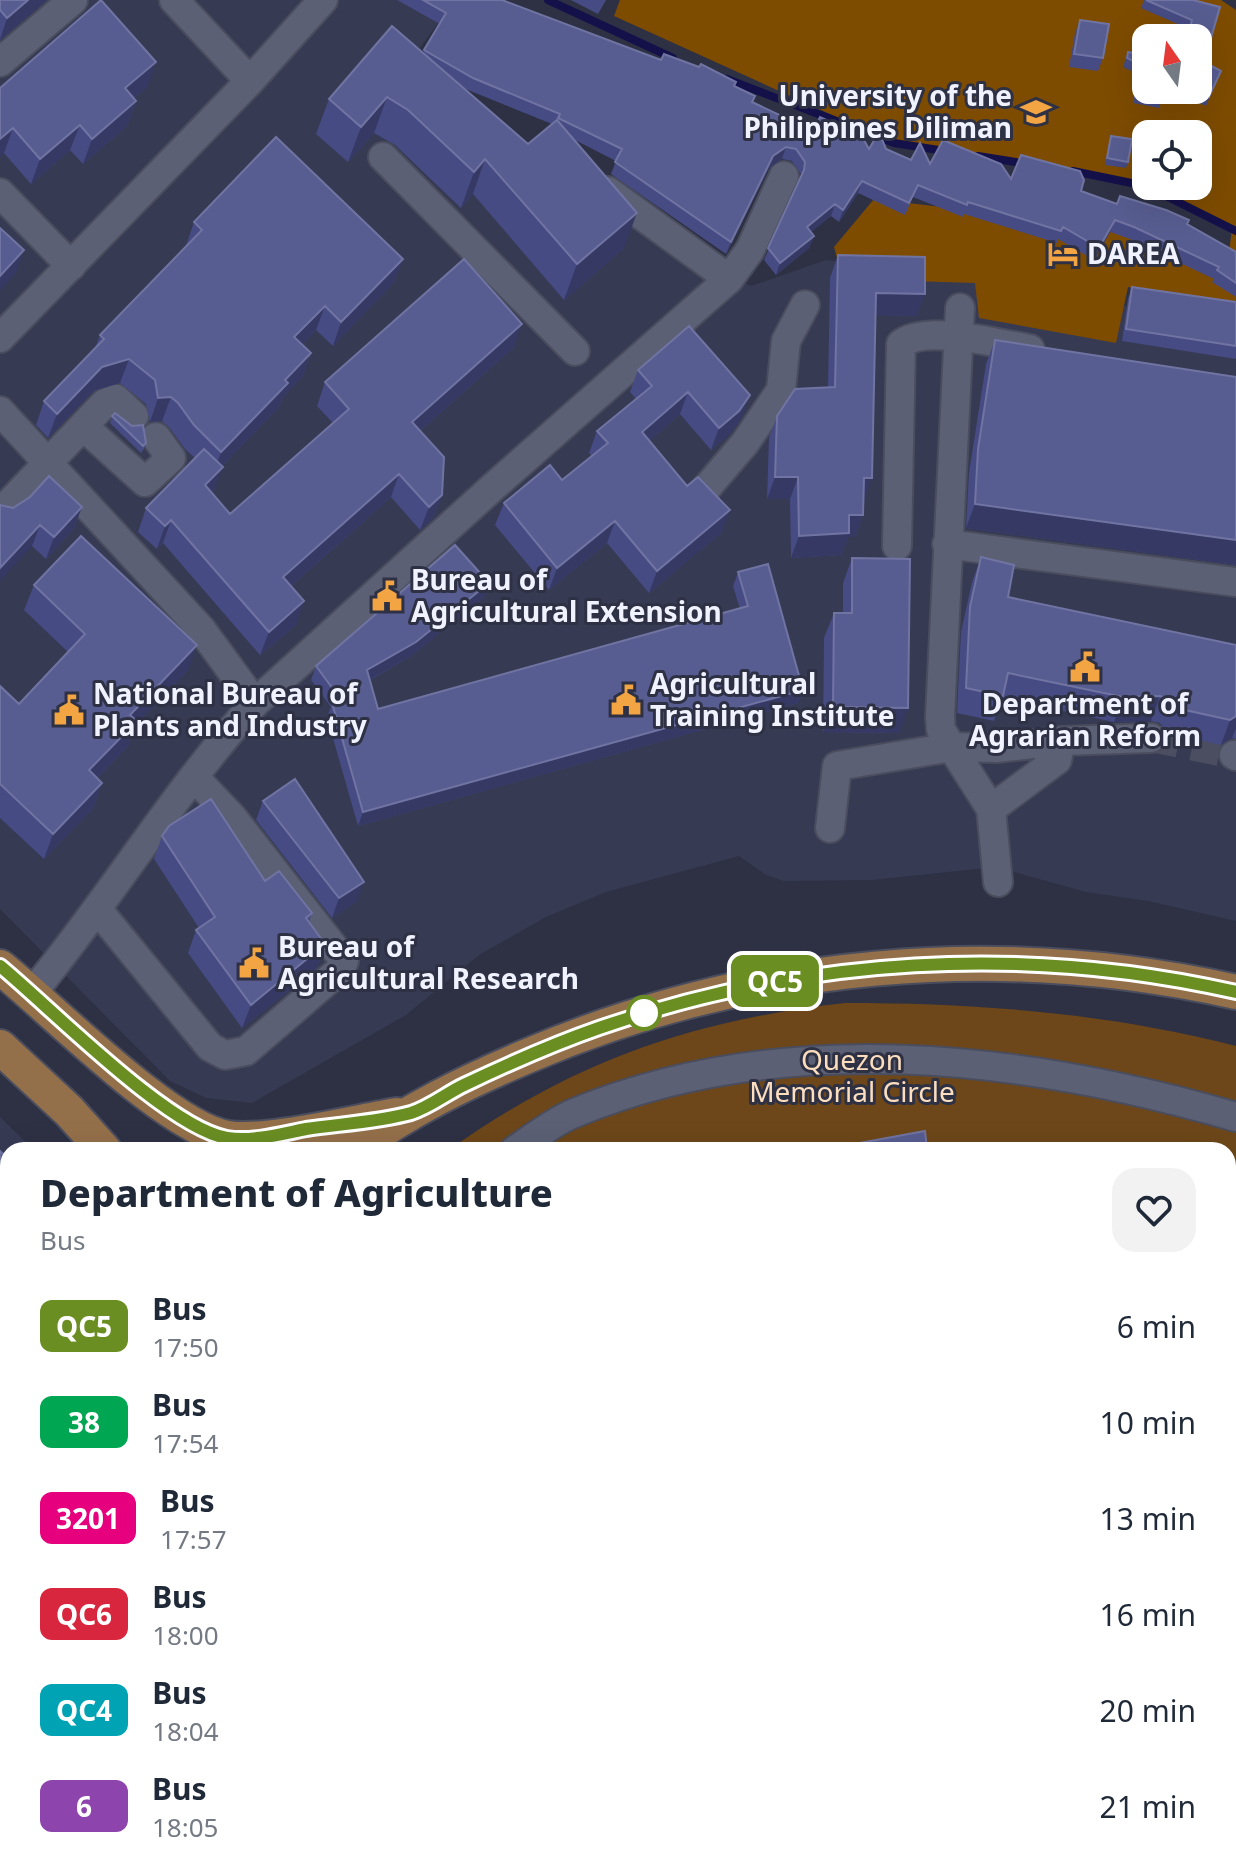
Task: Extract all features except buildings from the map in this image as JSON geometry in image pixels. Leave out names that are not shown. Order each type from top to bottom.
[{"type":"main road","points":[[367,1142],[413,1112],[505,1065],[598,1028],[694,999],[791,978],[891,966],[1036,964],[1114,971],[1236,992]]},
{"type":"main road","points":[[0,967],[157,1101],[208,1133],[229,1139],[266,1136],[413,1112]]},
{"type":"main road","points":[[0,1047],[69,1111],[97,1142]]},
{"type":"lane","points":[[0,62],[73,0]]},
{"type":"lane","points":[[174,0],[250,81]]},
{"type":"lane","points":[[0,338],[250,81],[323,0]]},
{"type":"lane","points":[[383,157],[575,351]]},
{"type":"lane","points":[[32,993],[98,910],[194,777],[255,703],[729,279],[750,250],[784,176]]},
{"type":"lane","points":[[608,191],[729,279]]},
{"type":"lane","points":[[0,193],[71,266]]},
{"type":"lane","points":[[704,491],[745,443],[781,390],[786,341],[805,305]]},
{"type":"lane","points":[[960,308],[940,717],[941,730],[991,809],[998,882]]},
{"type":"lane","points":[[897,546],[901,344],[908,338],[958,336],[1050,353]]},
{"type":"lane","points":[[0,513],[111,399],[134,416]]},
{"type":"lane","points":[[0,411],[201,629],[255,703]]},
{"type":"lane","points":[[84,427],[145,482],[171,458],[156,437]]},
{"type":"lane","points":[[947,544],[1236,582]]},
{"type":"lane","points":[[830,828],[837,766],[952,747],[996,748],[1061,741],[1151,738]]},
{"type":"lane","points":[[991,809],[1057,760],[1061,741]]},
{"type":"lane","points":[[98,910],[210,1047],[225,1055],[246,1051],[341,969],[344,961],[339,954],[233,818],[194,777]]},
{"type":"lane","points":[[528,1142],[570,1115],[683,1078],[725,1070],[807,1063],[905,1061],[999,1066],[1145,1092],[1236,1117]]},
{"type":"shaded area","points":[[0,0],[455,0],[411,60],[675,249],[751,286],[826,260],[1236,323],[1236,921],[1148,901],[1086,892],[996,867],[872,880],[784,881],[766,875],[739,856],[606,892],[546,917],[479,955],[406,1015],[252,1103],[206,1098],[170,1081],[0,909]]},
{"type":"shaded area","name":"University of the Philippines Diliman","points":[[620,0],[1221,0],[1236,10],[1236,309],[1128,287],[1116,343],[979,318],[975,283],[843,279],[834,247],[874,199],[1144,231],[1228,260],[1232,229],[1174,200],[1212,200],[1212,120],[1132,120],[1132,184],[894,143],[614,16]]},
{"type":"shaded area","points":[[0,1117],[26,1142],[0,1142]]},
{"type":"green space","name":"Quezon Memorial Circle","points":[[845,1003],[993,1008],[1139,1025],[1236,1046],[1236,1142],[461,1142],[542,1092],[589,1069],[686,1034],[789,1011]]},
{"type":"waterway","points":[[548,0],[673,58]]},
{"type":"waterway","points":[[727,79],[894,143],[945,151]]},
{"type":"waterway","points":[[978,156],[1028,164]]},
{"type":"waterway","points":[[1073,171],[1132,183]]},
{"type":"waterway","points":[[1174,200],[1236,231]]},
{"type":"tunnel","points":[[1151,738],[1234,755]]},
{"type":"bus line","name":"QC5","points":[[0,966],[157,1101],[208,1133],[229,1139],[266,1136],[413,1112],[505,1065],[598,1028],[694,999],[791,978],[891,966],[1036,964],[1114,971],[1236,992]]},
{"type":"place","name":"University of the Philippines Diliman","points":[[1036,112]]},
{"type":"place","name":"DAREA","points":[[1063,254]]},
{"type":"place","name":"Bureau of Agricultural Extension","points":[[387,596]]},
{"type":"place","name":"Department of Agrarian Reform","points":[[1085,667]]},
{"type":"place","name":"Agricultural Training Institute","points":[[626,700]]},
{"type":"place","name":"National Bureau of Plants and Industry","points":[[69,710]]},
{"type":"place","name":"Bureau of Agricultural Research","points":[[254,963]]}]
